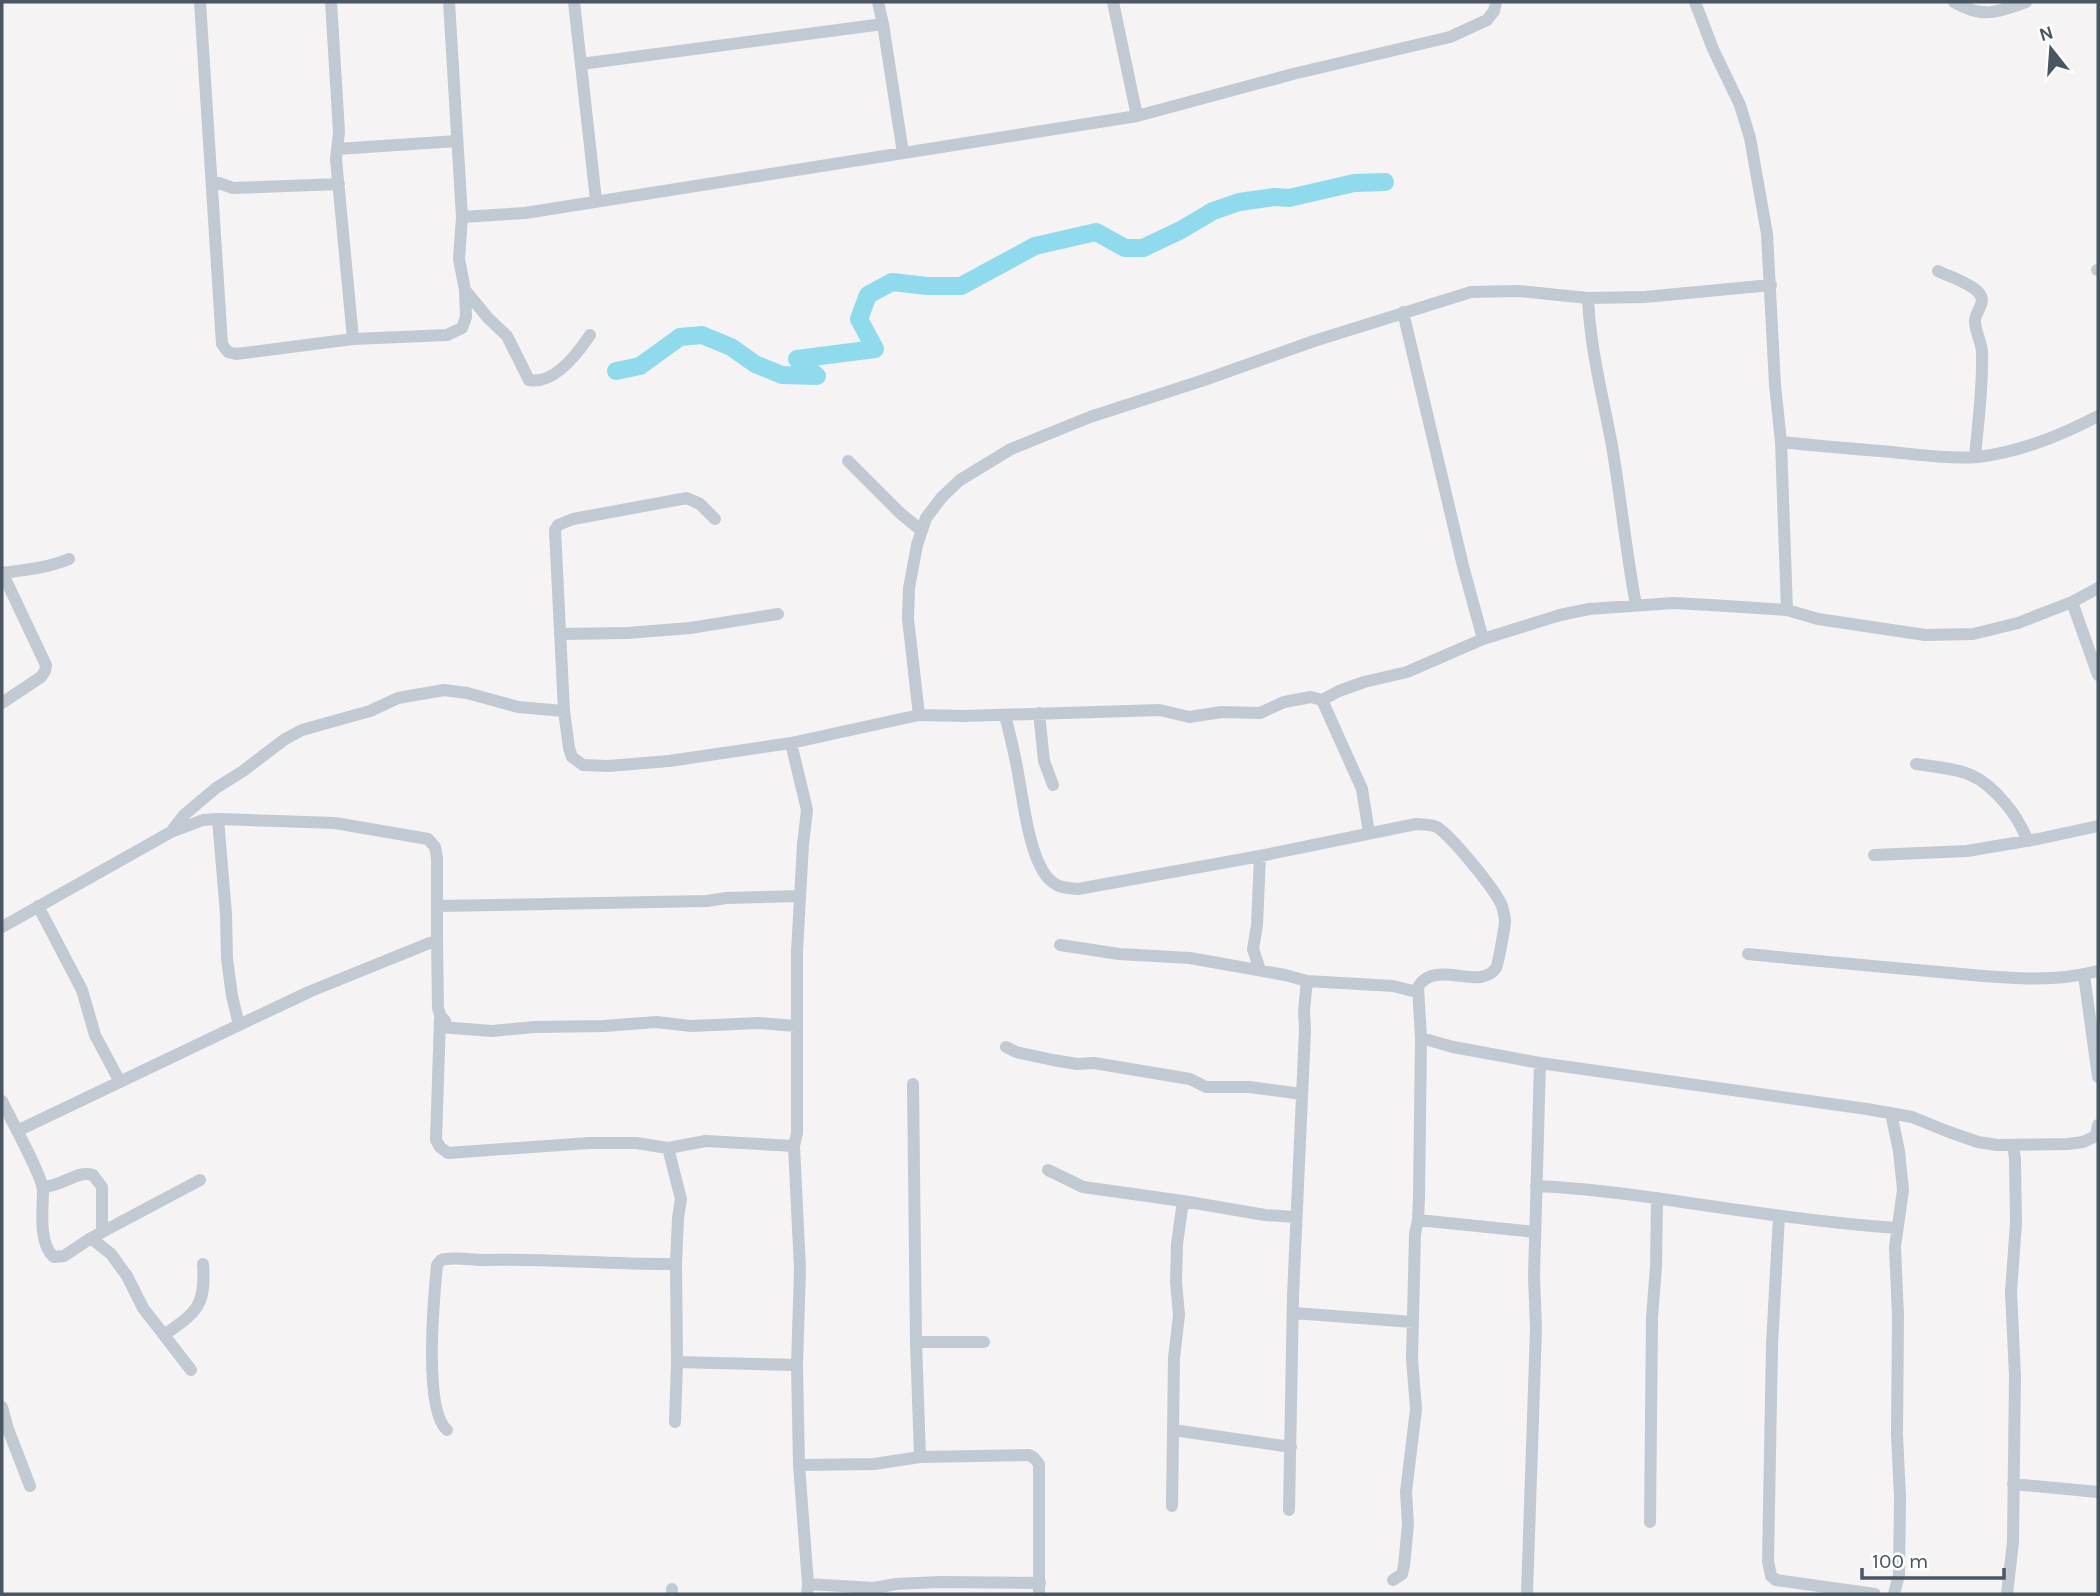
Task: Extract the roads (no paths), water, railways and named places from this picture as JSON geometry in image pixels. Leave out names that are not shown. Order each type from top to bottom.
[{"type":"street","points":[[200,2],[224,349],[236,355],[353,340],[447,335],[465,324],[464,290],[459,259],[462,217],[449,2]]},
{"type":"street","points":[[331,2],[339,132],[339,184],[353,340]]},
{"type":"street","points":[[574,2],[596,200]]},
{"type":"street","points":[[878,2],[903,153]]},
{"type":"street","points":[[1114,2],[1138,116]]},
{"type":"street","points":[[462,217],[525,213],[1138,116],[1293,74],[1450,37],[1487,20],[1494,11],[1496,2]]},
{"type":"street","points":[[1695,2],[1713,49],[1740,105],[1750,138],[1767,234],[1775,385],[1781,442],[1787,610]]},
{"type":"street","points":[[1954,2],[1980,13],[2026,2]]},
{"type":"street","points":[[581,64],[883,24]]},
{"type":"street","points":[[337,149],[457,141]]},
{"type":"street","points":[[213,181],[233,188],[339,184]]},
{"type":"street","points":[[1938,271],[1977,291],[1982,301],[1975,320],[1982,348],[1982,367],[1975,457]]},
{"type":"street","points":[[919,715],[908,619],[909,588],[917,545],[926,518],[960,481],[1011,449],[1090,417],[1403,312],[1471,292],[1519,291],[1588,298],[1645,297],[1771,285]]},
{"type":"street","points":[[464,290],[507,336],[528,380],[538,381],[558,371],[574,357],[590,334]]},
{"type":"street","points":[[1588,298],[1590,332],[1612,447],[1636,605]]},
{"type":"street","points":[[1403,312],[1483,639]]},
{"type":"street","points":[[1781,442],[1928,456],[1975,457],[2037,444],[2098,416]]},
{"type":"street","points":[[848,461],[922,531]]},
{"type":"street","points":[[715,519],[700,504],[687,498],[573,519],[558,525],[555,530],[564,711],[572,757],[583,765],[608,766],[669,761],[791,743],[919,715],[1160,710],[1189,717],[1222,712],[1260,713],[1284,702],[1311,697],[1322,700],[1364,682],[1407,672],[1483,639],[1560,615],[1589,609],[1698,604],[1787,610],[1818,619],[1925,635],[1973,634],[2018,624],[2098,589]]},
{"type":"street","points":[[2,704],[41,677],[46,665],[2,573],[37,569],[69,559]]},
{"type":"street","points":[[2073,602],[2098,675]]},
{"type":"street","points":[[560,634],[690,628],[778,614]]},
{"type":"street","points":[[171,832],[184,815],[216,788],[285,739],[302,730],[370,711],[398,698],[444,690],[467,693],[518,707],[564,711]]},
{"type":"street","points":[[1322,700],[1362,789],[1369,833]]},
{"type":"street","points":[[1039,713],[1044,761],[1053,785]]},
{"type":"street","points":[[1005,715],[1024,813],[1035,853],[1047,877],[1060,888],[1078,889],[1416,824],[1434,825],[1445,834],[1501,904],[1505,922],[1495,970],[1475,977],[1426,976],[1417,992],[1421,1038],[1418,1220],[1415,1234],[1412,1359],[1416,1409],[1406,1492],[1408,1524],[1404,1566],[1402,1574],[1393,1580]]},
{"type":"street","points":[[791,743],[807,810],[799,896],[797,1133],[794,1146],[800,1269],[797,1364],[799,1465],[807,1589],[874,1588],[940,1582],[1040,1589],[1039,1464],[1034,1458],[1028,1455],[920,1457],[874,1464],[799,1465]]},
{"type":"street","points":[[1916,764],[1964,772],[1987,783],[2010,808],[2028,841]]},
{"type":"street","points":[[218,819],[227,960],[239,1025]]},
{"type":"street","points":[[2,927],[171,832],[203,820],[335,823],[428,839],[435,847],[438,1008],[445,1021],[440,1027],[492,1031],[656,1022],[691,1026],[759,1023],[796,1026]]},
{"type":"street","points":[[1874,855],[1967,851],[2098,826]]},
{"type":"street","points":[[1260,856],[1257,926],[1253,949],[1260,970]]},
{"type":"street","points":[[437,906],[707,901],[799,896]]},
{"type":"street","points":[[38,906],[82,990],[94,1035],[120,1082]]},
{"type":"street","points":[[16,1131],[311,991],[437,940]]},
{"type":"street","points":[[1060,945],[1119,954],[1190,958],[1307,981],[1393,986],[1417,992]]},
{"type":"street","points":[[1748,954],[1866,967],[2043,980],[2098,971]]},
{"type":"street","points":[[2084,975],[2098,1077]]},
{"type":"street","points":[[1289,1510],[1296,1217],[1307,981]]},
{"type":"street","points":[[440,1014],[436,1140],[448,1153],[589,1143],[636,1143],[668,1148],[706,1141],[794,1146]]},
{"type":"street","points":[[1421,1038],[1453,1047],[1539,1063],[1891,1113],[1912,1117],[1978,1142],[2013,1145],[2083,1142],[2097,1134]]},
{"type":"street","points":[[1006,1047],[1016,1052],[1053,1060],[1077,1064],[1094,1063],[1190,1079],[1206,1087],[1249,1087],[1302,1094]]},
{"type":"street","points":[[1527,1594],[1536,1329],[1534,1276],[1539,1063]]},
{"type":"street","points":[[913,1084],[920,1457]]},
{"type":"street","points":[[2,1101],[43,1187],[44,1238],[48,1252],[54,1257],[65,1256],[97,1235],[200,1180]]},
{"type":"street","points":[[1891,1113],[1903,1190],[1896,1228],[1900,1497],[1899,1575],[1894,1594]]},
{"type":"street","points":[[2007,1594],[2013,1542],[2015,1376],[2011,1292],[2016,1223],[2013,1145]]},
{"type":"street","points":[[668,1148],[677,1174],[681,1199],[676,1264],[675,1422]]},
{"type":"street","points":[[1048,1170],[1083,1187],[1265,1215],[1296,1217]]},
{"type":"street","points":[[43,1187],[62,1184],[82,1173],[93,1175],[102,1186],[97,1235],[127,1276],[143,1308],[191,1370]]},
{"type":"street","points":[[1536,1186],[1575,1188],[1779,1216],[1896,1228]]},
{"type":"street","points":[[1650,1522],[1652,1317],[1657,1198]]},
{"type":"street","points":[[1172,1506],[1174,1358],[1179,1315],[1177,1244],[1183,1201]]},
{"type":"street","points":[[1779,1216],[1772,1345],[1768,1561],[1771,1576],[1776,1580],[1831,1592],[1875,1594]]},
{"type":"street","points":[[1418,1220],[1535,1232]]},
{"type":"street","points":[[447,1430],[440,1424],[433,1387],[431,1321],[437,1265],[440,1261],[445,1258],[535,1259],[676,1264]]},
{"type":"street","points":[[164,1335],[201,1303],[203,1264]]},
{"type":"street","points":[[1294,1313],[1413,1322]]},
{"type":"street","points":[[916,1342],[984,1342]]},
{"type":"street","points":[[677,1362],[797,1364]]},
{"type":"street","points":[[2,1407],[5,1430],[30,1486]]},
{"type":"street","points":[[1173,1430],[1291,1447]]},
{"type":"street","points":[[2013,1484],[2098,1490],[2098,1479]]},
{"type":"waterway","points":[[616,371],[640,366],[680,337],[702,335],[731,347],[755,364],[782,375],[817,376],[797,359],[875,349],[859,319],[868,295],[892,282],[961,286],[1035,246],[1096,232],[1125,248],[1143,248],[1213,211],[1239,202],[1274,197],[1289,198],[1354,183],[1385,182]]}]
